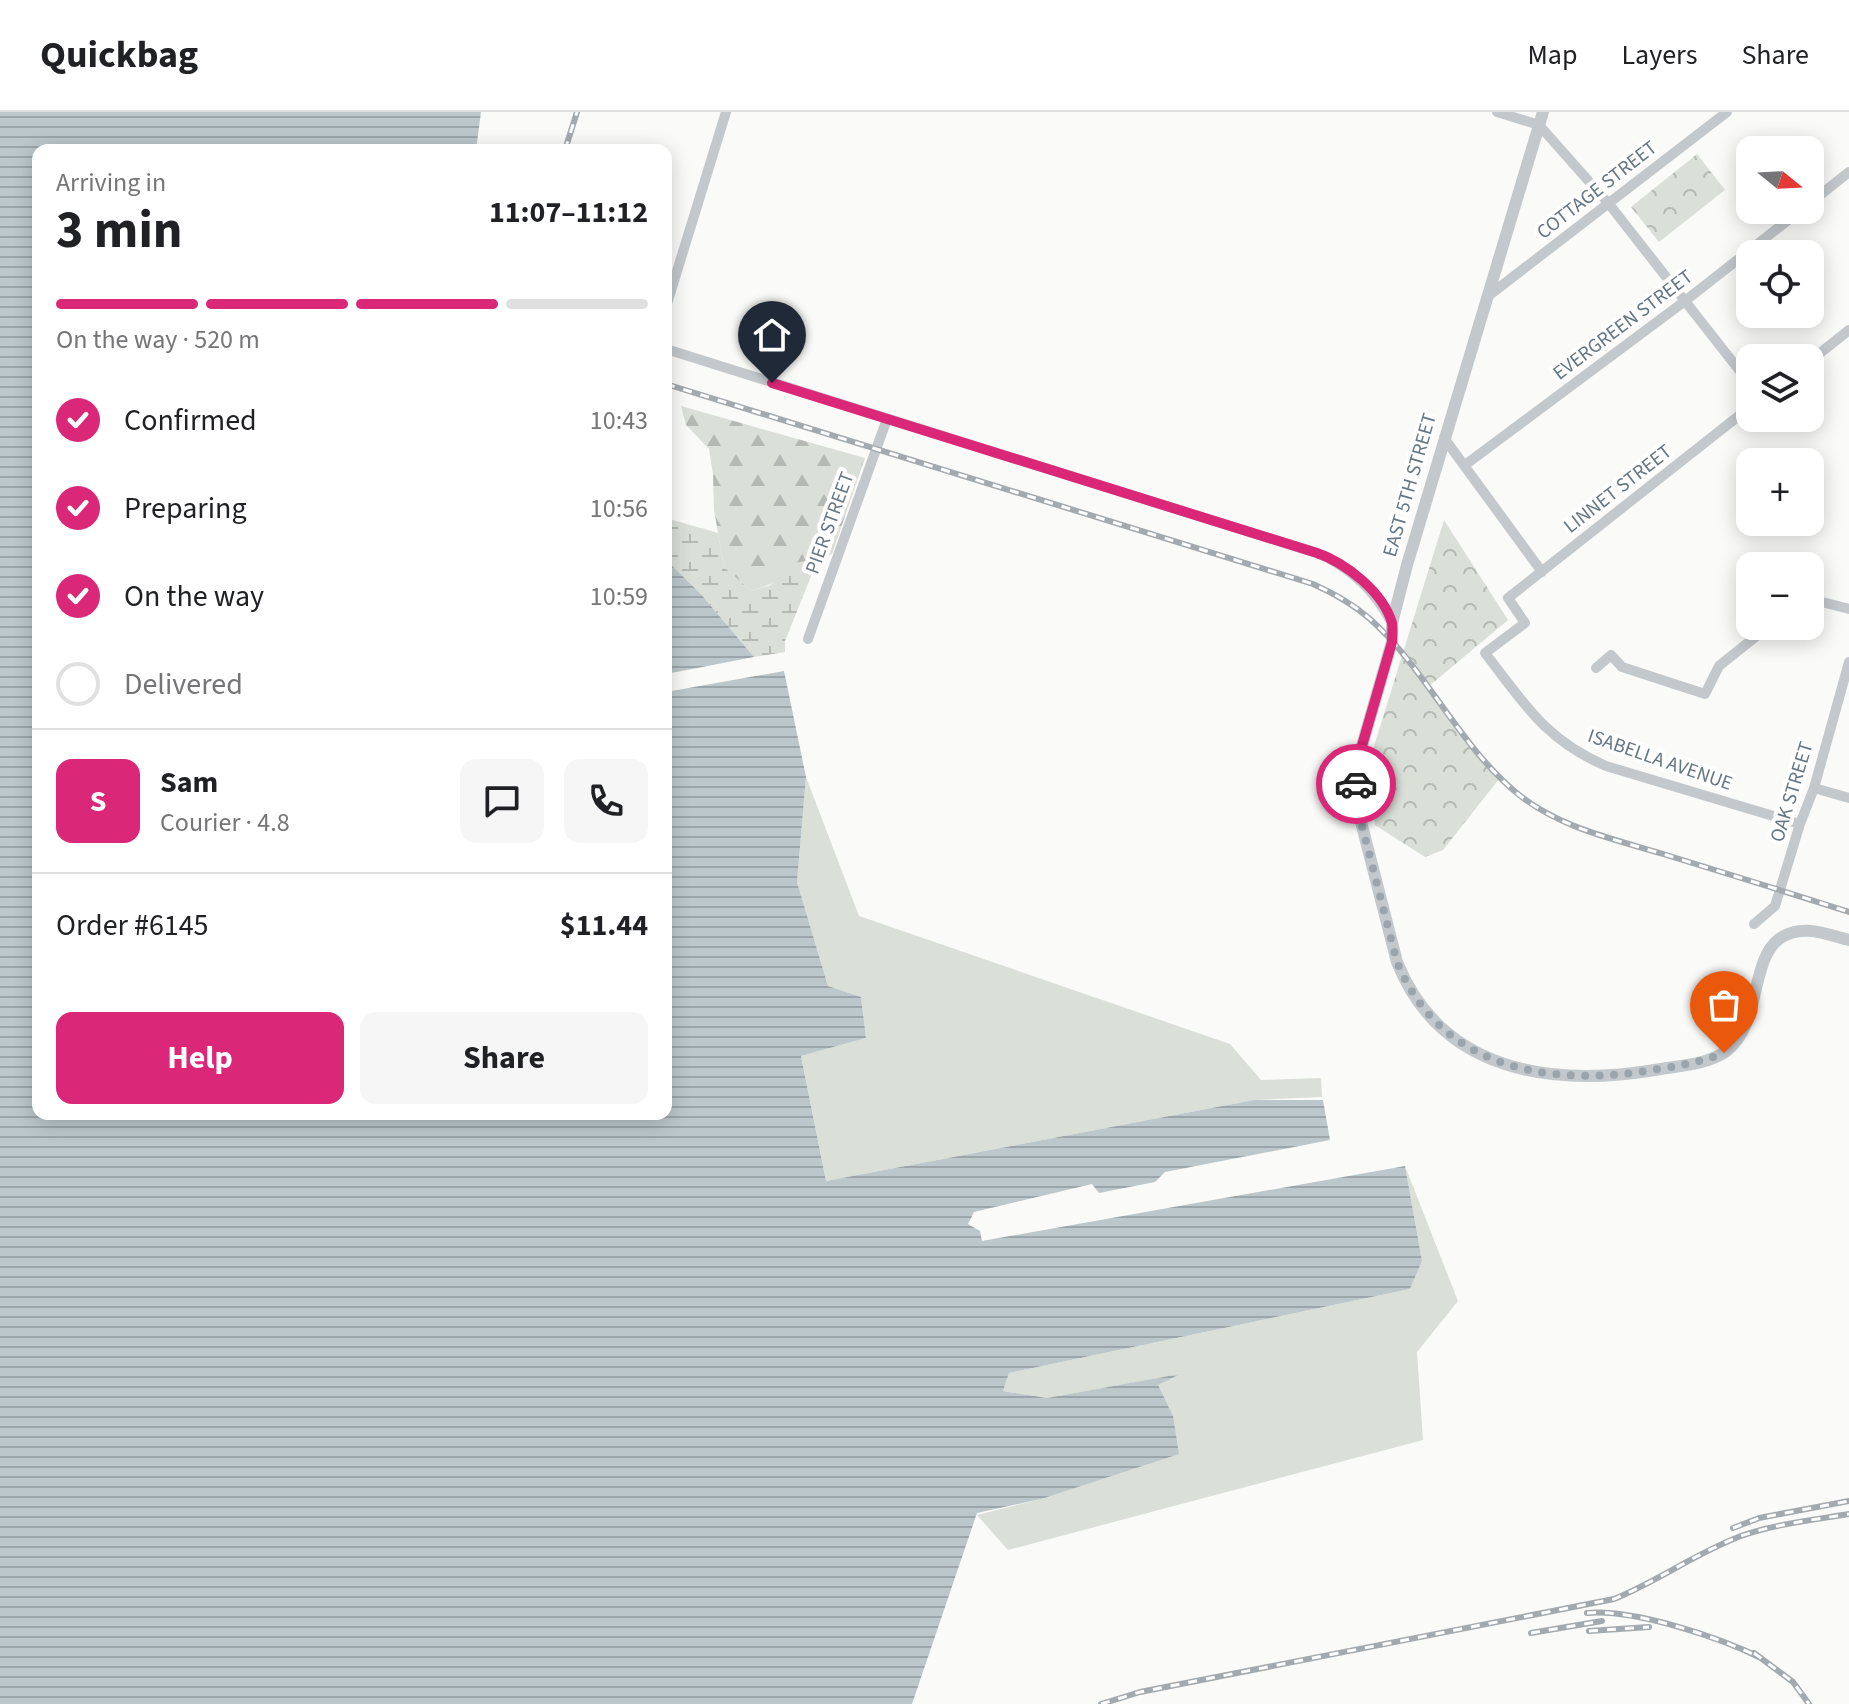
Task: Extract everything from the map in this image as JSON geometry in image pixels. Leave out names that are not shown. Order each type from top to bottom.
[{"type":"street","points":[[672,288],[726,112]]},
{"type":"street","points":[[1497,112],[1541,119],[1736,366]]},
{"type":"street","name":"COTTAGE STREET","points":[[1487,297],[1727,112]]},
{"type":"street","name":"EAST 5TH STREET","points":[[1541,119],[1444,438],[1392,623],[1390,651],[1359,756],[1356,778],[1360,818],[1397,962],[1406,984],[1420,1004],[1463,1044],[1490,1059],[1553,1076],[1616,1076],[1702,1062],[1724,1053],[1741,1037],[1765,960],[1772,945],[1781,937],[1810,930],[1849,940]]},
{"type":"street","points":[[1824,192],[1849,172]]},
{"type":"street","name":"EVERGREEN STREET","points":[[1465,465],[1783,224]]},
{"type":"street","points":[[1824,350],[1849,330]]},
{"type":"street","points":[[672,351],[1323,555],[1344,566],[1370,589],[1392,623]]},
{"type":"street","name":"LINNET STREET","points":[[1508,598],[1736,418]]},
{"type":"street","name":"PIER STREET","points":[[808,639],[887,419]]},
{"type":"street","points":[[1444,438],[1542,572]]},
{"type":"street","name":"ISABELLA AVENUE","points":[[1508,598],[1525,623],[1485,653],[1541,724],[1559,741],[1606,766],[1800,824]]},
{"type":"street","points":[[1824,603],[1849,609]]},
{"type":"street","points":[[1596,668],[1611,655],[1622,667],[1705,694],[1713,676],[1730,656],[1751,640]]},
{"type":"street","name":"OAK STREET","points":[[1754,924],[1775,906],[1814,788],[1849,662]]},
{"type":"street","points":[[1814,788],[1849,798]]},
{"type":"green space","points":[[1697,154],[1725,190],[1659,242],[1631,207]]},
{"type":"green space","points":[[681,406],[865,458],[832,554],[751,591],[724,567],[714,510],[709,449],[686,425]]},
{"type":"green space","points":[[672,520],[718,533],[724,567],[751,591],[771,585],[783,565],[818,559],[785,641],[785,652],[754,657],[700,593],[672,566]]},
{"type":"green space","points":[[1444,520],[1508,620],[1428,687],[1499,779],[1443,850],[1425,857],[1375,825],[1370,759]]},
{"type":"green space","points":[[806,777],[859,916],[1230,1044],[1261,1080],[1321,1078],[1322,1097],[1254,1100],[826,1181],[801,1056],[866,1038],[861,997],[828,986],[797,882]]},
{"type":"green space","points":[[1405,1166],[1458,1301],[1417,1352],[1423,1440],[1008,1550],[977,1515],[1041,1499],[1173,1416],[1157,1385],[1176,1375],[1047,1398],[1003,1391],[1009,1373],[1410,1289],[1422,1261]]},
{"type":"shaded area","points":[[0,112],[481,112],[477,144],[32,144],[32,1120],[672,1120],[672,691],[784,671],[806,777],[797,882],[828,986],[861,997],[866,1038],[801,1056],[826,1181],[1254,1100],[1323,1100],[1330,1140],[1165,1172],[1155,1182],[1099,1193],[1092,1184],[974,1212],[968,1224],[980,1231],[982,1241],[1405,1166],[1422,1261],[1410,1289],[1009,1373],[1003,1391],[1047,1398],[1180,1374],[1158,1385],[1173,1416],[1179,1454],[1041,1499],[977,1513],[912,1704],[0,1704]]},
{"type":"shaded area","points":[[672,566],[700,593],[754,657],[672,673]]},
{"type":"railway","points":[[567,144],[577,112]]},
{"type":"railway","points":[[672,386],[1313,584],[1357,608],[1390,639],[1478,754],[1497,775],[1534,806],[1588,831],[1849,912]]},
{"type":"railway","points":[[1733,1528],[1759,1518],[1849,1501]]},
{"type":"railway","points":[[1101,1704],[1140,1692],[1614,1599],[1741,1536],[1781,1525],[1849,1514]]},
{"type":"railway","points":[[1587,1613],[1628,1615],[1676,1626],[1761,1658]]},
{"type":"railway","points":[[1531,1633],[1602,1621]]},
{"type":"railway","points":[[1589,1631],[1649,1627]]},
{"type":"railway","points":[[1754,1653],[1793,1682],[1809,1704]]},
{"type":"way so far","points":[[1356,784],[1360,818],[1397,962],[1406,984],[1438,1023],[1463,1044],[1490,1059],[1521,1069],[1582,1078],[1616,1076],[1702,1062],[1724,1053]]},
{"type":"route","points":[[772,383],[1317,553],[1344,566],[1370,589],[1392,623],[1392,642],[1359,756],[1356,784]]}]
